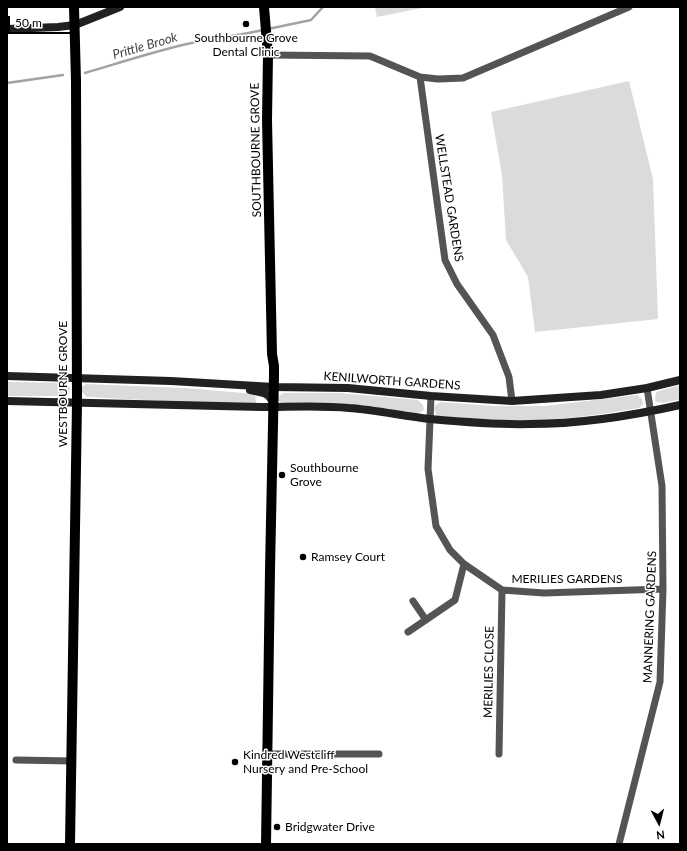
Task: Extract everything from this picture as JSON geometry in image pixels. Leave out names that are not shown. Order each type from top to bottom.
[{"type":"main road","name":"WESTBOURNE GROVE","points":[[70,844],[77,403],[74,7]]},
{"type":"main road","name":"SOUTHBOURNE GROVE","points":[[264,7],[268,55],[272,354],[274,366],[266,844]]},
{"type":"street","points":[[7,29],[75,25],[120,7]]},
{"type":"street","points":[[268,55],[370,56],[420,77],[438,79],[463,78],[629,7]]},
{"type":"street","name":"WELLSTEAD GARDENS","points":[[420,77],[445,260],[457,284],[493,336],[509,377],[512,401]]},
{"type":"street","name":"KENILWORTH GARDENS","points":[[7,376],[76,382],[191,383],[274,387],[348,388],[431,396],[512,401],[601,395],[647,388],[680,380]]},
{"type":"street","points":[[76,382],[80,394],[84,397],[144,405]]},
{"type":"street","points":[[191,383],[227,387],[266,394],[270,396],[273,406]]},
{"type":"street","name":"MANNERING GARDENS","points":[[619,844],[660,682],[664,589],[662,486],[647,388]]},
{"type":"street","name":"MERILIES GARDENS","points":[[431,396],[428,469],[436,526],[450,550],[464,564],[502,590],[544,593],[664,589]]},
{"type":"street","points":[[7,401],[348,408],[430,419],[530,424],[586,421],[680,405]]},
{"type":"street","points":[[408,632],[456,600],[464,564]]},
{"type":"street","name":"MERILIES CLOSE","points":[[499,754],[502,590]]},
{"type":"street","points":[[413,601],[426,620]]},
{"type":"street","points":[[267,754],[379,754]]},
{"type":"street","points":[[16,760],[72,761]]},
{"type":"shaded area","points":[[375,7],[427,7],[377,17]]},
{"type":"shaded area","points":[[629,81],[653,179],[658,319],[535,332],[528,277],[506,240],[502,175],[491,112]]},
{"type":"shaded area","points":[[7,382],[66,383],[70,388],[69,394],[59,396],[7,396]]},
{"type":"shaded area","points":[[86,384],[184,388],[255,394],[256,403],[183,402],[87,397],[81,391],[81,387]]},
{"type":"shaded area","points":[[680,385],[680,399],[664,403],[655,401],[656,392]]},
{"type":"shaded area","points":[[283,393],[340,393],[418,400],[423,405],[424,410],[419,413],[347,405],[281,403],[278,400],[280,395]]},
{"type":"shaded area","points":[[637,395],[642,399],[643,404],[639,408],[580,417],[545,420],[504,420],[437,416],[434,409],[436,404],[441,402],[494,406],[545,406]]},
{"type":"waterway","name":"Prittle Brook","points":[[268,29],[311,20],[323,7]]},
{"type":"waterway","name":"Prittle Brook","points":[[85,73],[174,47],[263,30]]},
{"type":"waterway","name":"Prittle Brook","points":[[7,83],[63,75]]},
{"type":"place","name":"Southbourne Grove Dental Clinic","points":[[246,24]]},
{"type":"place","name":"Southbourne Grove","points":[[282,475]]},
{"type":"place","name":"Ramsey Court","points":[[303,557]]},
{"type":"place","name":"Kindred Westcliff Nursery and Pre-School","points":[[235,762]]},
{"type":"place","name":"Bridgwater Drive","points":[[277,827]]}]
